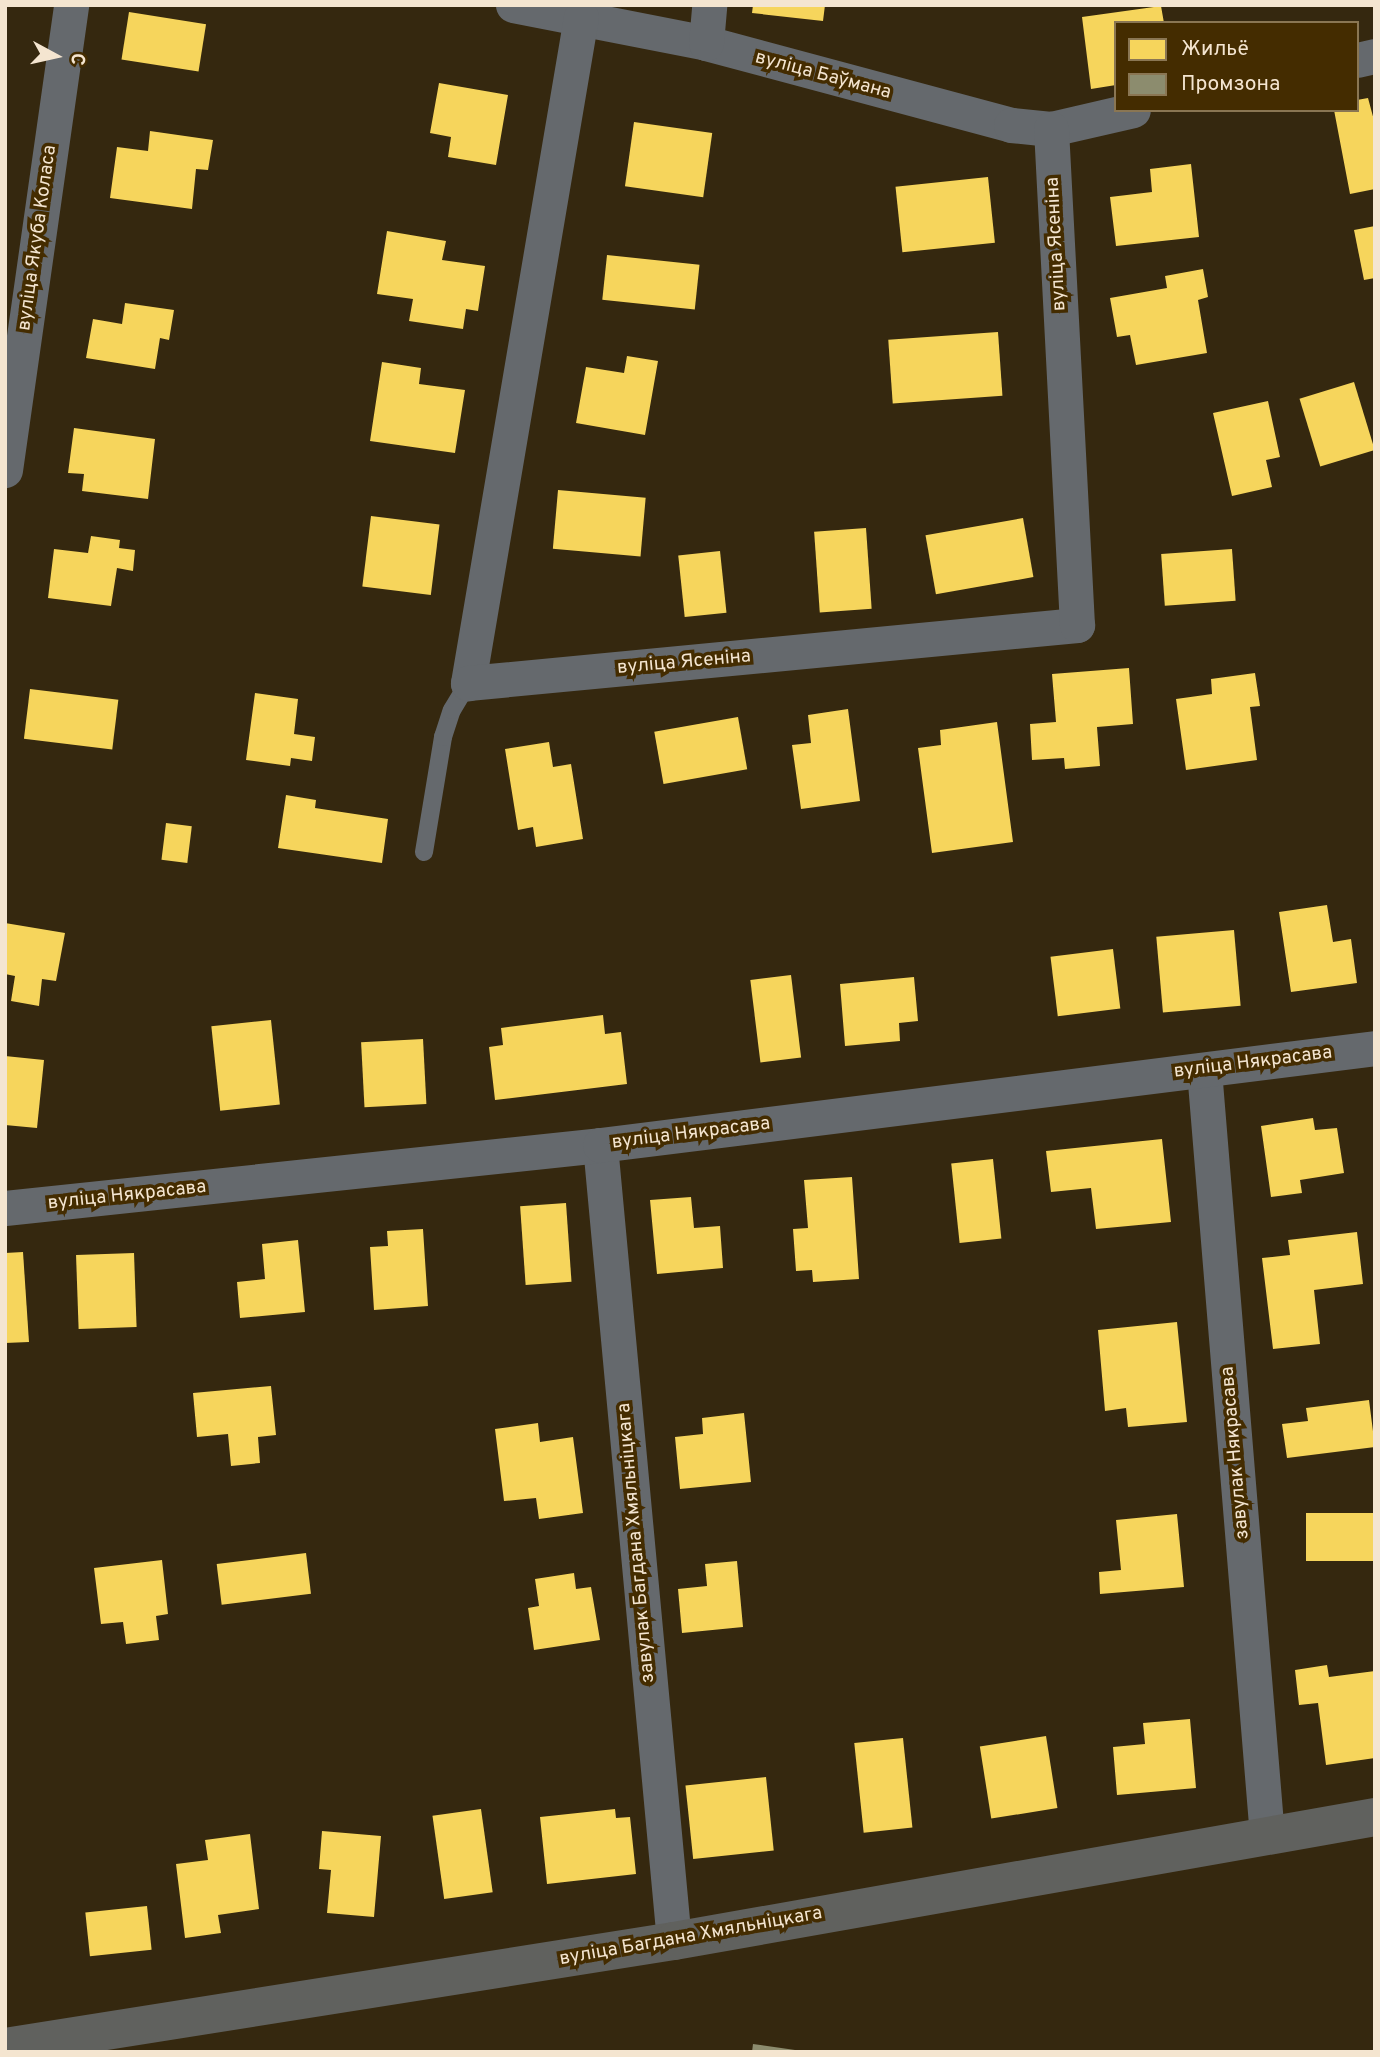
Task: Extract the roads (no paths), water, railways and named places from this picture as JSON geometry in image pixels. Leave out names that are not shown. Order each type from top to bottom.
[{"type":"street","name":"вуліца Якуба Коласа","points":[[5,470],[71,5]]},
{"type":"street","name":"вуліца Баўмана","points":[[513,5],[706,43],[1011,125],[1051,129],[1124,112]]},
{"type":"street","points":[[706,43],[709,5]]},
{"type":"street","points":[[468,683],[581,17]]},
{"type":"street","name":"вуліца Ясеніна","points":[[468,683],[1077,625],[1051,129]]},
{"type":"street","name":"вуліца Някрасава","points":[[5,1208],[600,1145],[1375,1048]]},
{"type":"street","name":"завулак Някрасава","points":[[1204,1070],[1267,1836]]},
{"type":"street","name":"завулак Багдана Хмяльніцкага","points":[[600,1145],[674,1941]]},
{"type":"street","name":"вуліца Багдана Хмяльніцкага","points":[[5,2047],[674,1941],[1375,1817]]},
{"type":"lane","points":[[424,852],[443,737],[452,710],[468,683]]}]
